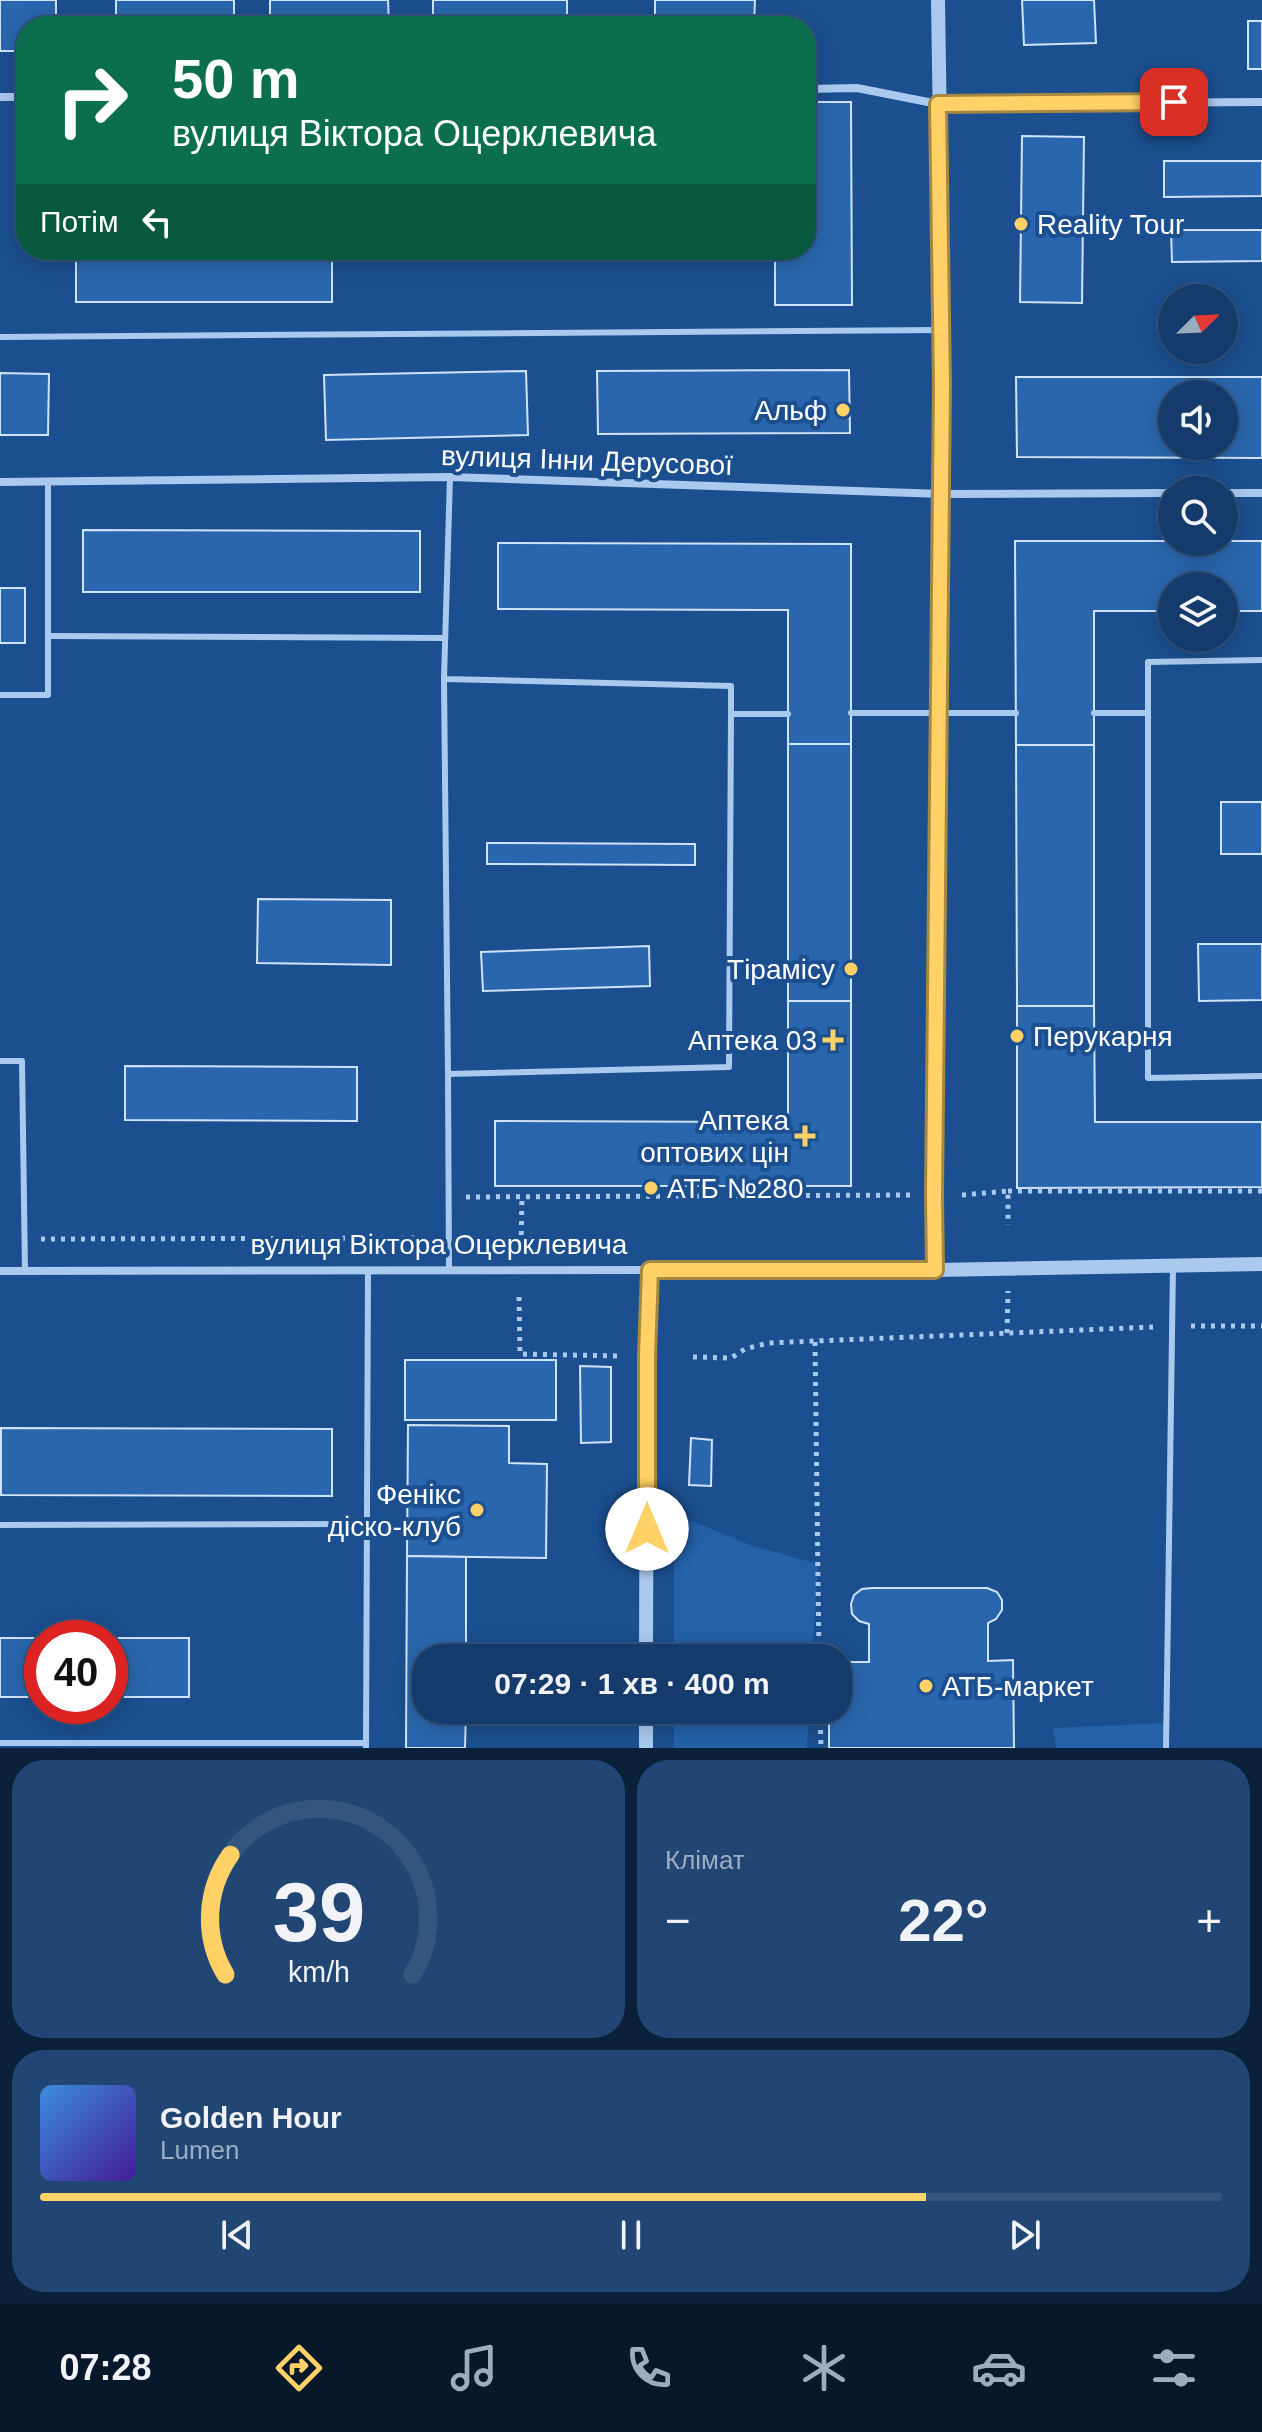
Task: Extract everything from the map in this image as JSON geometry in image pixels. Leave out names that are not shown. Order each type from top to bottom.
[{"type":"street","points":[[935,1270],[943,330],[938,0]]},
{"type":"street","points":[[816,89],[857,88],[938,104],[1262,102]]},
{"type":"street","name":"вулиця Інни Дерусової","points":[[0,482],[450,477],[942,494],[1158,493]]},
{"type":"street","points":[[1238,493],[1262,493]]},
{"type":"street","name":"вулиця Віктора Оцерклевича","points":[[0,1271],[935,1270],[1262,1264]]},
{"type":"street","points":[[646,1644],[650,1270]]},
{"type":"street","points":[[646,1724],[646,1748]]},
{"type":"lane","points":[[0,337],[943,330]]},
{"type":"lane","points":[[449,1270],[444,679],[450,477]]},
{"type":"lane","points":[[0,695],[48,695],[48,483]]},
{"type":"lane","points":[[48,636],[445,638]]},
{"type":"lane","points":[[1262,660],[1148,662],[1148,1078],[1262,1076]]},
{"type":"lane","points":[[444,679],[731,686],[729,1067],[448,1074]]},
{"type":"lane","points":[[851,713],[1016,713]]},
{"type":"lane","points":[[1094,713],[1148,713]]},
{"type":"lane","points":[[731,714],[788,714]]},
{"type":"lane","points":[[0,1061],[22,1061],[25,1271]]},
{"type":"lane","points":[[1166,1748],[1173,1266]]},
{"type":"lane","points":[[0,1743],[366,1746],[368,1271]]},
{"type":"lane","points":[[0,1525],[367,1524]]},
{"type":"path","points":[[962,1195],[1008,1191],[1262,1191]]},
{"type":"path","points":[[1008,1191],[1008,1225]]},
{"type":"path","points":[[448,1197],[913,1195]]},
{"type":"path","points":[[521,1245],[522,1197]]},
{"type":"path","points":[[24,1239],[448,1237]]},
{"type":"path","points":[[1007,1333],[1008,1290]]},
{"type":"path","points":[[519,1297],[520,1354],[620,1356]]},
{"type":"path","points":[[693,1357],[731,1358],[745,1349],[768,1343],[1172,1326],[1262,1326]]},
{"type":"path","points":[[815,1342],[819,1644]]},
{"type":"path","points":[[820,1724],[821,1748]]},
{"type":"shaded area","points":[[674,1514],[753,1546],[818,1564],[813,1644],[674,1644]]},
{"type":"shaded area","points":[[1166,1723],[1166,1748],[1056,1748],[1053,1728]]},
{"type":"shaded area","points":[[674,1724],[808,1724],[807,1748],[674,1748]]},
{"type":"building","points":[[0,0],[56,0],[56,16],[16,16],[16,51],[0,51]]},
{"type":"building","points":[[116,0],[234,0],[234,16],[116,16]]},
{"type":"building","points":[[270,0],[388,0],[389,16],[270,16]]},
{"type":"building","points":[[433,0],[567,0],[567,16],[433,16]]},
{"type":"building","points":[[655,0],[755,0],[754,16],[655,16]]},
{"type":"building","points":[[1022,0],[1094,0],[1096,43],[1024,45]]},
{"type":"building","points":[[1248,21],[1262,21],[1262,69],[1248,69]]},
{"type":"building","points":[[816,102],[851,102],[852,305],[775,305],[775,260],[816,260]]},
{"type":"building","points":[[1022,136],[1084,137],[1082,303],[1020,302]]},
{"type":"building","points":[[1164,161],[1262,161],[1262,196],[1164,197]]},
{"type":"building","points":[[1171,230],[1262,230],[1262,261],[1172,262]]},
{"type":"building","points":[[76,260],[332,260],[332,302],[76,302]]},
{"type":"building","points":[[849,370],[850,433],[598,434],[597,371]]},
{"type":"building","points":[[526,371],[528,435],[326,440],[324,375]]},
{"type":"building","points":[[0,373],[49,374],[48,435],[0,435]]},
{"type":"building","points":[[1016,377],[1262,377],[1262,458],[1238,458],[1238,380],[1158,380],[1158,458],[1017,457]]},
{"type":"building","points":[[83,530],[420,531],[420,592],[83,592]]},
{"type":"building","points":[[1015,541],[1158,541],[1158,556],[1238,556],[1238,541],[1262,541],[1262,611],[1238,611],[1238,572],[1158,572],[1158,611],[1094,611],[1094,745],[1016,745]]},
{"type":"building","points":[[498,543],[851,544],[851,744],[788,744],[788,610],[498,609]]},
{"type":"building","points":[[0,588],[25,588],[25,643],[0,643]]},
{"type":"building","points":[[788,744],[851,744],[851,1001],[788,1001]]},
{"type":"building","points":[[1016,745],[1094,745],[1094,1006],[1017,1006]]},
{"type":"building","points":[[1221,802],[1262,802],[1262,854],[1221,854]]},
{"type":"building","points":[[487,843],[695,844],[695,865],[487,864]]},
{"type":"building","points":[[258,899],[391,900],[391,965],[257,963]]},
{"type":"building","points":[[1198,944],[1262,944],[1262,1000],[1199,1001]]},
{"type":"building","points":[[649,946],[650,986],[483,991],[481,952]]},
{"type":"building","points":[[788,1001],[851,1001],[851,1186],[495,1186],[495,1121],[788,1122]]},
{"type":"building","points":[[1017,1006],[1094,1006],[1095,1122],[1262,1122],[1262,1187],[1017,1188]]},
{"type":"building","points":[[125,1066],[357,1067],[357,1121],[125,1120]]},
{"type":"building","points":[[405,1360],[556,1360],[556,1420],[405,1420]]},
{"type":"building","points":[[580,1366],[611,1367],[611,1442],[581,1443]]},
{"type":"building","name":"Фенікс діско-клуб","points":[[408,1425],[509,1426],[509,1463],[547,1464],[546,1558],[407,1556]]},
{"type":"building","points":[[1,1428],[332,1429],[332,1496],[1,1495]]},
{"type":"building","points":[[691,1438],[712,1440],[711,1486],[689,1485]]},
{"type":"building","points":[[407,1556],[466,1557],[466,1644],[412,1644],[412,1724],[466,1724],[465,1748],[406,1748]]},
{"type":"building","name":"АТБ-маркет","points":[[987,1588],[997,1592],[1002,1600],[1002,1610],[996,1619],[988,1623],[988,1661],[1013,1660],[1014,1748],[829,1748],[829,1724],[852,1724],[852,1662],[869,1662],[869,1624],[859,1621],[852,1614],[851,1604],[854,1595],[862,1589]]},
{"type":"building","points":[[0,1638],[24,1638],[24,1697],[0,1697]]},
{"type":"building","points":[[128,1638],[189,1638],[189,1697],[128,1697]]},
{"type":"place","name":"Reality Tour","points":[[1021,224]]},
{"type":"place","name":"Альф","points":[[843,410]]},
{"type":"place","name":"Тірамісу","points":[[851,969]]},
{"type":"place","name":"Перукарня","points":[[1017,1036]]},
{"type":"place","name":"Аптека 03","points":[[833,1040]]},
{"type":"place","name":"Аптека оптових цін","points":[[805,1136]]},
{"type":"place","name":"АТБ №280","points":[[651,1188]]},
{"type":"place","name":"Фенікс діско-клуб","points":[[477,1510]]},
{"type":"place","name":"АТБ-маркет","points":[[926,1686]]},
{"type":"route","points":[[647,1529],[650,1270],[935,1270],[943,330],[938,104],[1174,102]]}]
